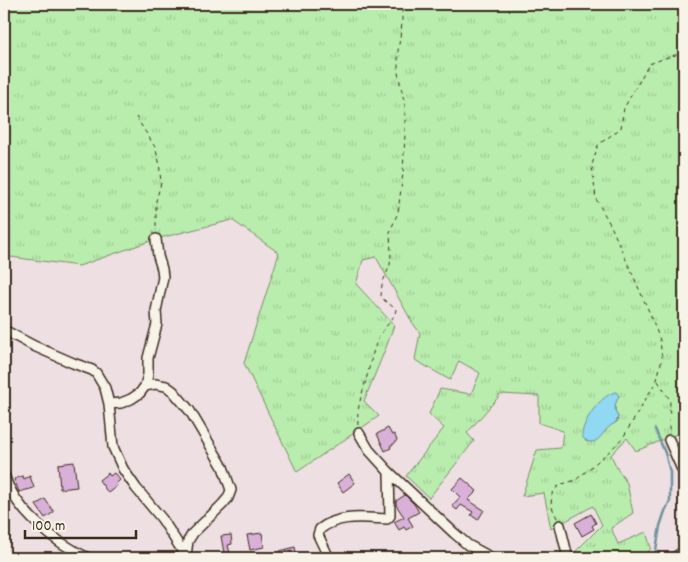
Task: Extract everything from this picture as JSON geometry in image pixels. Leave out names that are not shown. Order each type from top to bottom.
[{"type":"street","points":[[109,404],[121,403],[131,399],[140,393],[145,386],[148,375],[148,358],[157,324],[156,312],[163,277],[156,239]]},
{"type":"street","points":[[4,330],[34,346],[96,373],[105,388],[109,404],[113,447],[123,469],[162,519],[183,558]]},
{"type":"street","points":[[145,386],[155,384],[166,386],[173,390],[190,411],[223,467],[231,490],[228,498],[222,505],[193,533],[188,541],[183,558]]},
{"type":"street","points":[[359,433],[369,450],[389,472],[468,545],[492,558]]},
{"type":"street","points":[[669,440],[684,474]]},
{"type":"street","points":[[329,558],[318,535],[320,529],[327,524],[344,518],[387,519],[390,516],[389,472]]},
{"type":"street","points":[[4,475],[19,506],[48,533],[72,550],[88,558]]},
{"type":"street","points":[[560,525],[568,558]]},
{"type":"street","points":[[674,558],[684,551]]},
{"type":"path","points":[[359,433],[357,418],[374,349],[381,333],[396,315],[396,309],[381,296],[382,284],[390,265],[392,254],[390,232],[398,212],[403,173],[405,105],[398,73],[398,51],[402,24],[400,4]]},
{"type":"path","points":[[560,525],[551,505],[552,494],[558,485],[576,480],[611,450],[624,436],[657,380],[662,359],[660,340],[647,307],[611,226],[596,199],[592,165],[598,145],[621,128],[624,108],[649,64],[684,53]]},
{"type":"path","points":[[136,117],[155,146],[161,174],[161,182],[156,200],[156,239]]},
{"type":"path","points":[[657,380],[670,400],[669,440]]},
{"type":"green space","points":[[4,4],[684,4],[684,138],[679,147],[684,160],[684,431],[636,451],[627,438],[611,455],[627,483],[633,513],[611,528],[618,544],[646,532],[651,548],[644,558],[577,558],[575,552],[602,525],[593,506],[551,529],[544,493],[522,496],[537,450],[561,448],[563,431],[539,423],[539,396],[501,394],[467,433],[474,441],[429,498],[406,476],[444,428],[429,414],[440,389],[471,394],[480,373],[459,361],[450,380],[415,360],[420,333],[376,257],[363,260],[356,284],[394,325],[364,401],[379,416],[297,472],[244,363],[279,253],[232,220],[156,239],[79,266],[11,257],[4,267]],"holes":[[[619,396],[615,406],[618,417],[617,422],[608,427],[592,442],[585,441]]]},
{"type":"water","points":[[616,392],[619,396],[615,406],[618,417],[616,422],[595,441],[589,442],[582,437],[588,417],[598,403]]},
{"type":"building","points":[[388,428],[397,440],[390,446],[391,448],[385,451],[377,434]]},
{"type":"building","points":[[74,462],[77,487],[60,489],[58,464]]},
{"type":"building","points":[[108,473],[110,476],[114,473],[120,480],[116,484],[117,486],[108,493],[99,480]]},
{"type":"building","points":[[349,474],[355,483],[343,492],[337,483]]},
{"type":"building","points":[[23,476],[24,479],[30,476],[34,488],[19,492],[14,479]]},
{"type":"building","points":[[462,478],[477,491],[468,500],[484,510],[478,520],[471,515],[473,512],[461,505],[457,510],[452,506],[460,497],[452,489]]},
{"type":"building","points":[[405,495],[419,512],[408,518],[413,526],[406,530],[404,527],[399,530],[394,522],[404,517],[396,505],[396,501]]},
{"type":"building","points":[[45,499],[54,512],[45,518],[36,505]]},
{"type":"building","points":[[591,514],[596,523],[592,526],[594,529],[582,536],[575,523]]},
{"type":"building","points":[[262,533],[264,547],[250,550],[247,535]]},
{"type":"building","points":[[231,535],[232,544],[228,545],[231,558],[213,558],[213,556],[224,553],[221,536]]},
{"type":"building","points":[[295,547],[297,557],[282,558],[280,551]]},
{"type":"waterway","points":[[655,429],[665,453],[670,472],[670,501],[660,526],[655,556]]}]
